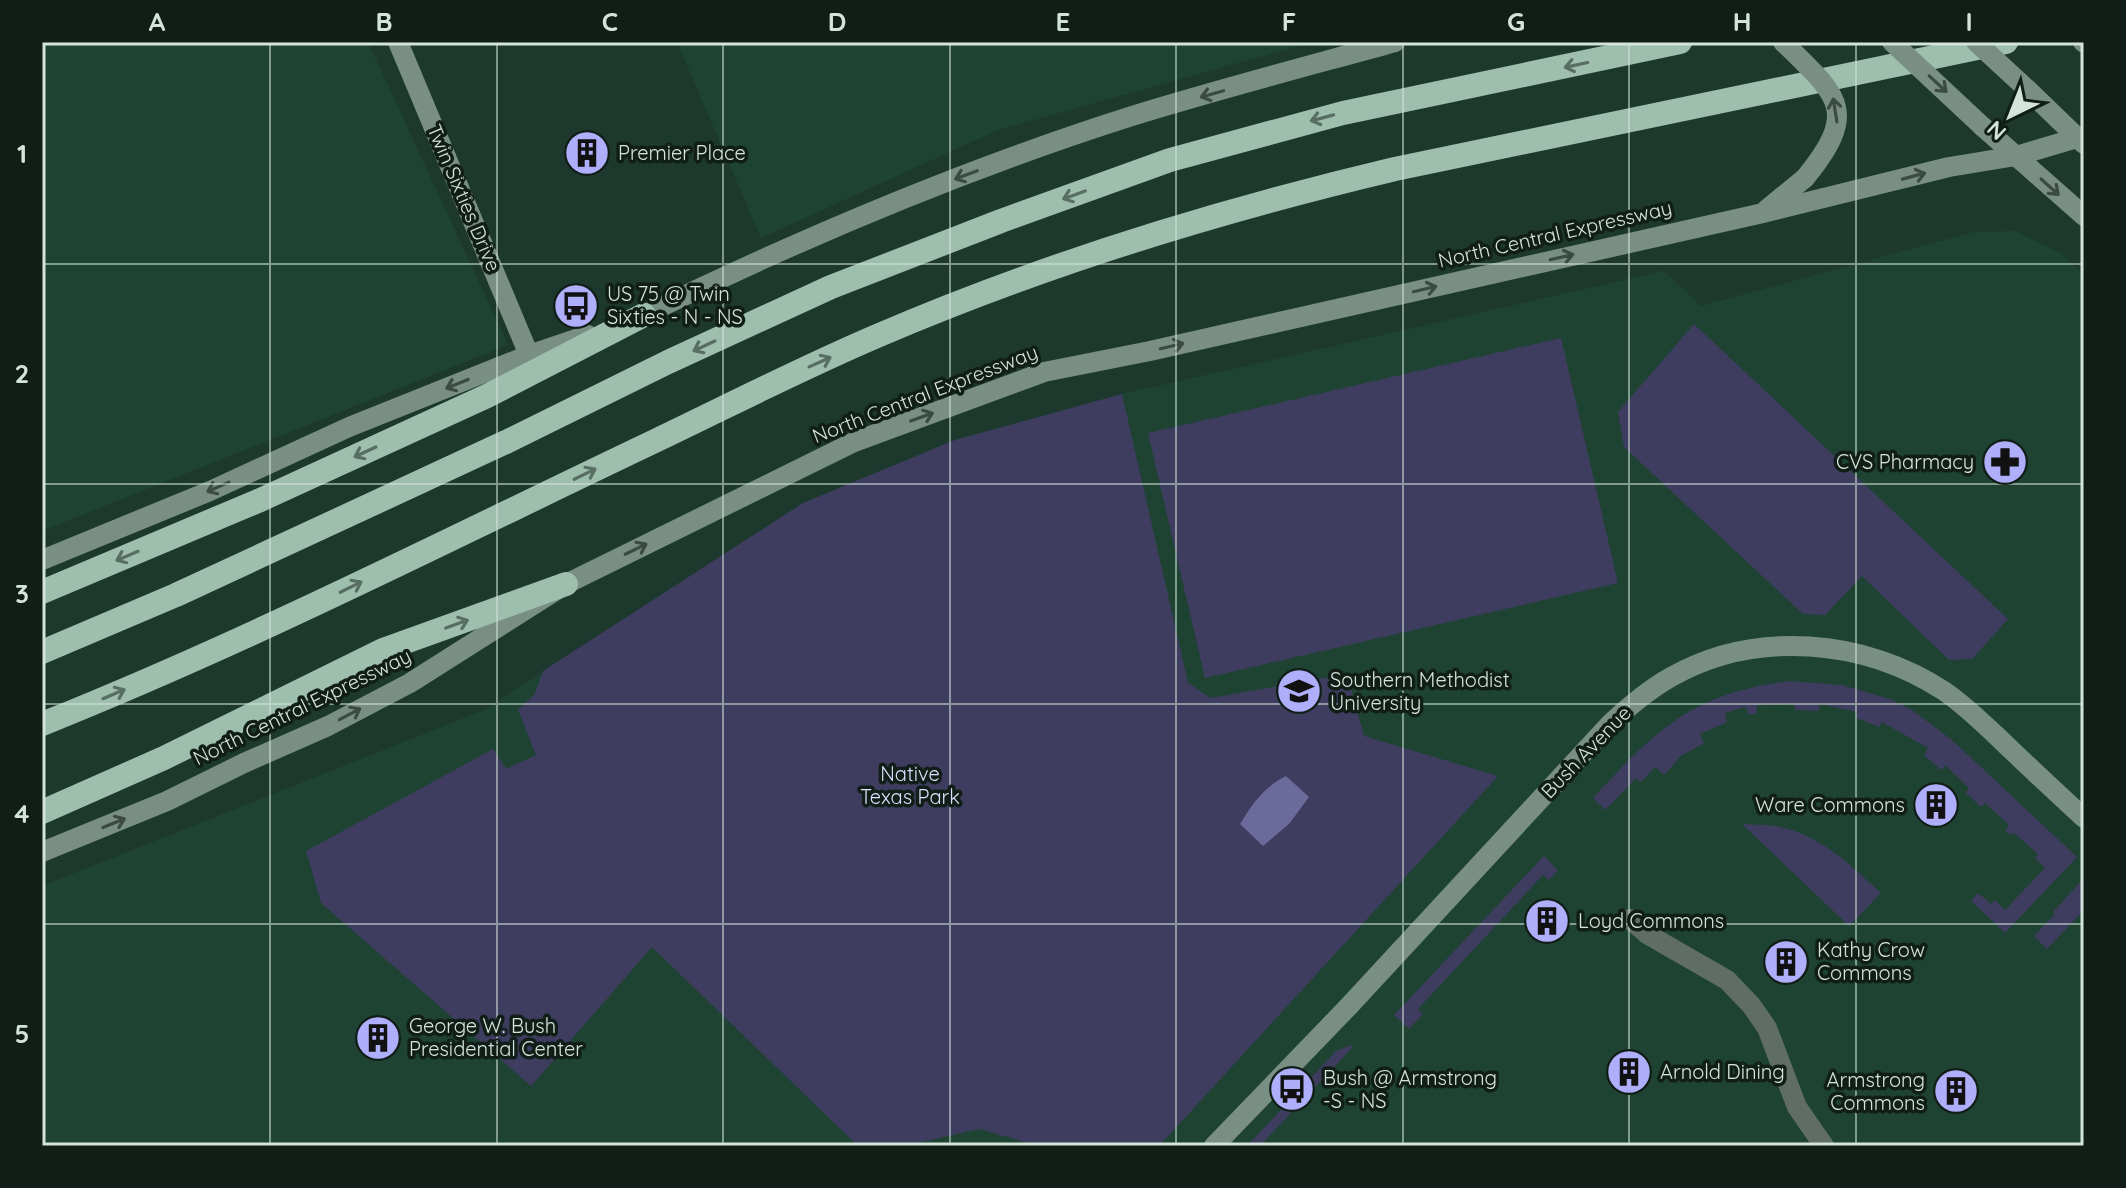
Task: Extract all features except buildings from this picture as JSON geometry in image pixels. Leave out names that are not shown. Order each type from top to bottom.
[{"type":"highway","points":[[42,652],[176,595],[831,287],[1001,221],[1170,160],[1343,113],[1680,42]]},
{"type":"highway","points":[[42,724],[299,611],[810,366],[1046,269],[1222,213],[1366,176],[2006,42]]},
{"type":"highway","points":[[42,592],[258,501],[487,396],[644,315]]},
{"type":"highway","points":[[42,812],[164,758],[383,650],[566,584]]},
{"type":"main road","name":"Twin Sixties Drive","points":[[398,42],[529,355]]},
{"type":"main road","points":[[42,560],[210,491],[349,427],[529,355],[644,315],[837,226],[995,164],[1132,116],[1395,42]]},
{"type":"main road","points":[[1763,213],[1805,178],[1824,155],[1837,126],[1836,103],[1826,84],[1783,42]]},
{"type":"main road","points":[[1892,42],[2084,216]]},
{"type":"main road","points":[[1976,42],[2082,139]]},
{"type":"main road","name":"North Central Expressway","points":[[42,852],[167,801],[328,726],[410,683],[566,584],[854,442],[1044,372],[1150,351],[2082,139]]},
{"type":"main road","name":"Bush Avenue","points":[[1214,1146],[1349,1006],[1609,725],[1636,700],[1672,676],[1704,662],[1734,652],[1770,646],[1809,646],[1867,655],[1896,665],[1925,679],[1956,700],[2084,818]]},
{"type":"street","points":[[1630,919],[1647,934],[1727,980],[1751,1005],[1767,1028],[1797,1107],[1824,1146]]},
{"type":"shaded area","points":[[42,42],[368,42],[508,345],[42,531]]},
{"type":"shaded area","points":[[677,42],[1313,42],[998,130],[761,238]]},
{"type":"shaded area","name":"Southern Methodist University","points":[[2015,231],[2060,253],[2084,275],[2084,1146],[42,1146],[42,886],[484,710],[803,503],[955,440],[1122,394],[1664,271],[1701,306],[1974,232]]},
{"type":"green space","points":[[1694,324],[2008,619],[1972,659],[1949,660],[1862,576],[1825,615],[1803,614],[1624,447],[1618,412]]},
{"type":"green space","points":[[1561,338],[1618,583],[1205,678],[1148,433]]},
{"type":"green space","name":"Native Texas Park","points":[[1122,394],[1188,683],[1211,698],[1347,674],[1364,736],[1498,776],[1159,1146],[1039,1146],[979,1129],[904,1146],[858,1146],[652,947],[531,1086],[321,903],[306,851],[493,749],[506,769],[536,755],[518,710],[535,694],[543,671],[803,503],[955,440]]},
{"type":"green space","points":[[1789,681],[1842,685],[1890,699],[1912,710],[1952,740],[2077,857],[2005,933],[1971,901],[1978,893],[1991,904],[1995,900],[2005,910],[2045,868],[2035,858],[2038,854],[2014,833],[2011,835],[2005,830],[2009,825],[1985,803],[1981,807],[1966,793],[1969,788],[1946,766],[1941,770],[1924,755],[1928,748],[1882,722],[1879,727],[1856,718],[1857,712],[1821,704],[1818,711],[1795,710],[1794,704],[1757,705],[1756,714],[1749,715],[1746,707],[1725,713],[1727,722],[1700,734],[1704,743],[1681,756],[1664,775],[1655,767],[1641,782],[1636,778],[1605,810],[1593,798],[1657,734],[1678,718],[1726,695]]},
{"type":"green space","points":[[1742,824],[1775,826],[1809,837],[1835,853],[1881,893],[1849,926]]},
{"type":"green space","points":[[1544,856],[1558,870],[1549,880],[1543,875],[1418,1009],[1423,1014],[1409,1029],[1394,1015]]},
{"type":"green space","points":[[2084,878],[2084,910],[2047,949],[2034,936]]},
{"type":"green space","points":[[1354,1046],[1260,1146],[1247,1146],[1336,1051]]},
{"type":"water","points":[[1286,776],[1309,797],[1289,824],[1263,846],[1240,824],[1259,797]]},
{"type":"place","name":"Premier Place","points":[[587,153]]},
{"type":"place","name":"US 75 @ Twin Sixties - N - NS","points":[[576,306]]},
{"type":"place","name":"CVS Pharmacy","points":[[2005,462]]},
{"type":"place","name":"Southern Methodist University","points":[[1299,691]]},
{"type":"place","name":"Ware Commons","points":[[1936,805]]},
{"type":"place","name":"Loyd Commons","points":[[1547,921]]},
{"type":"place","name":"Kathy Crow Commons","points":[[1786,962]]},
{"type":"place","name":"George W. Bush Presidential Center","points":[[378,1038]]},
{"type":"place","name":"Arnold Dining","points":[[1629,1072]]},
{"type":"place","name":"Bush @ Armstrong -S - NS","points":[[1292,1089]]},
{"type":"place","name":"Armstrong Commons","points":[[1956,1091]]}]
